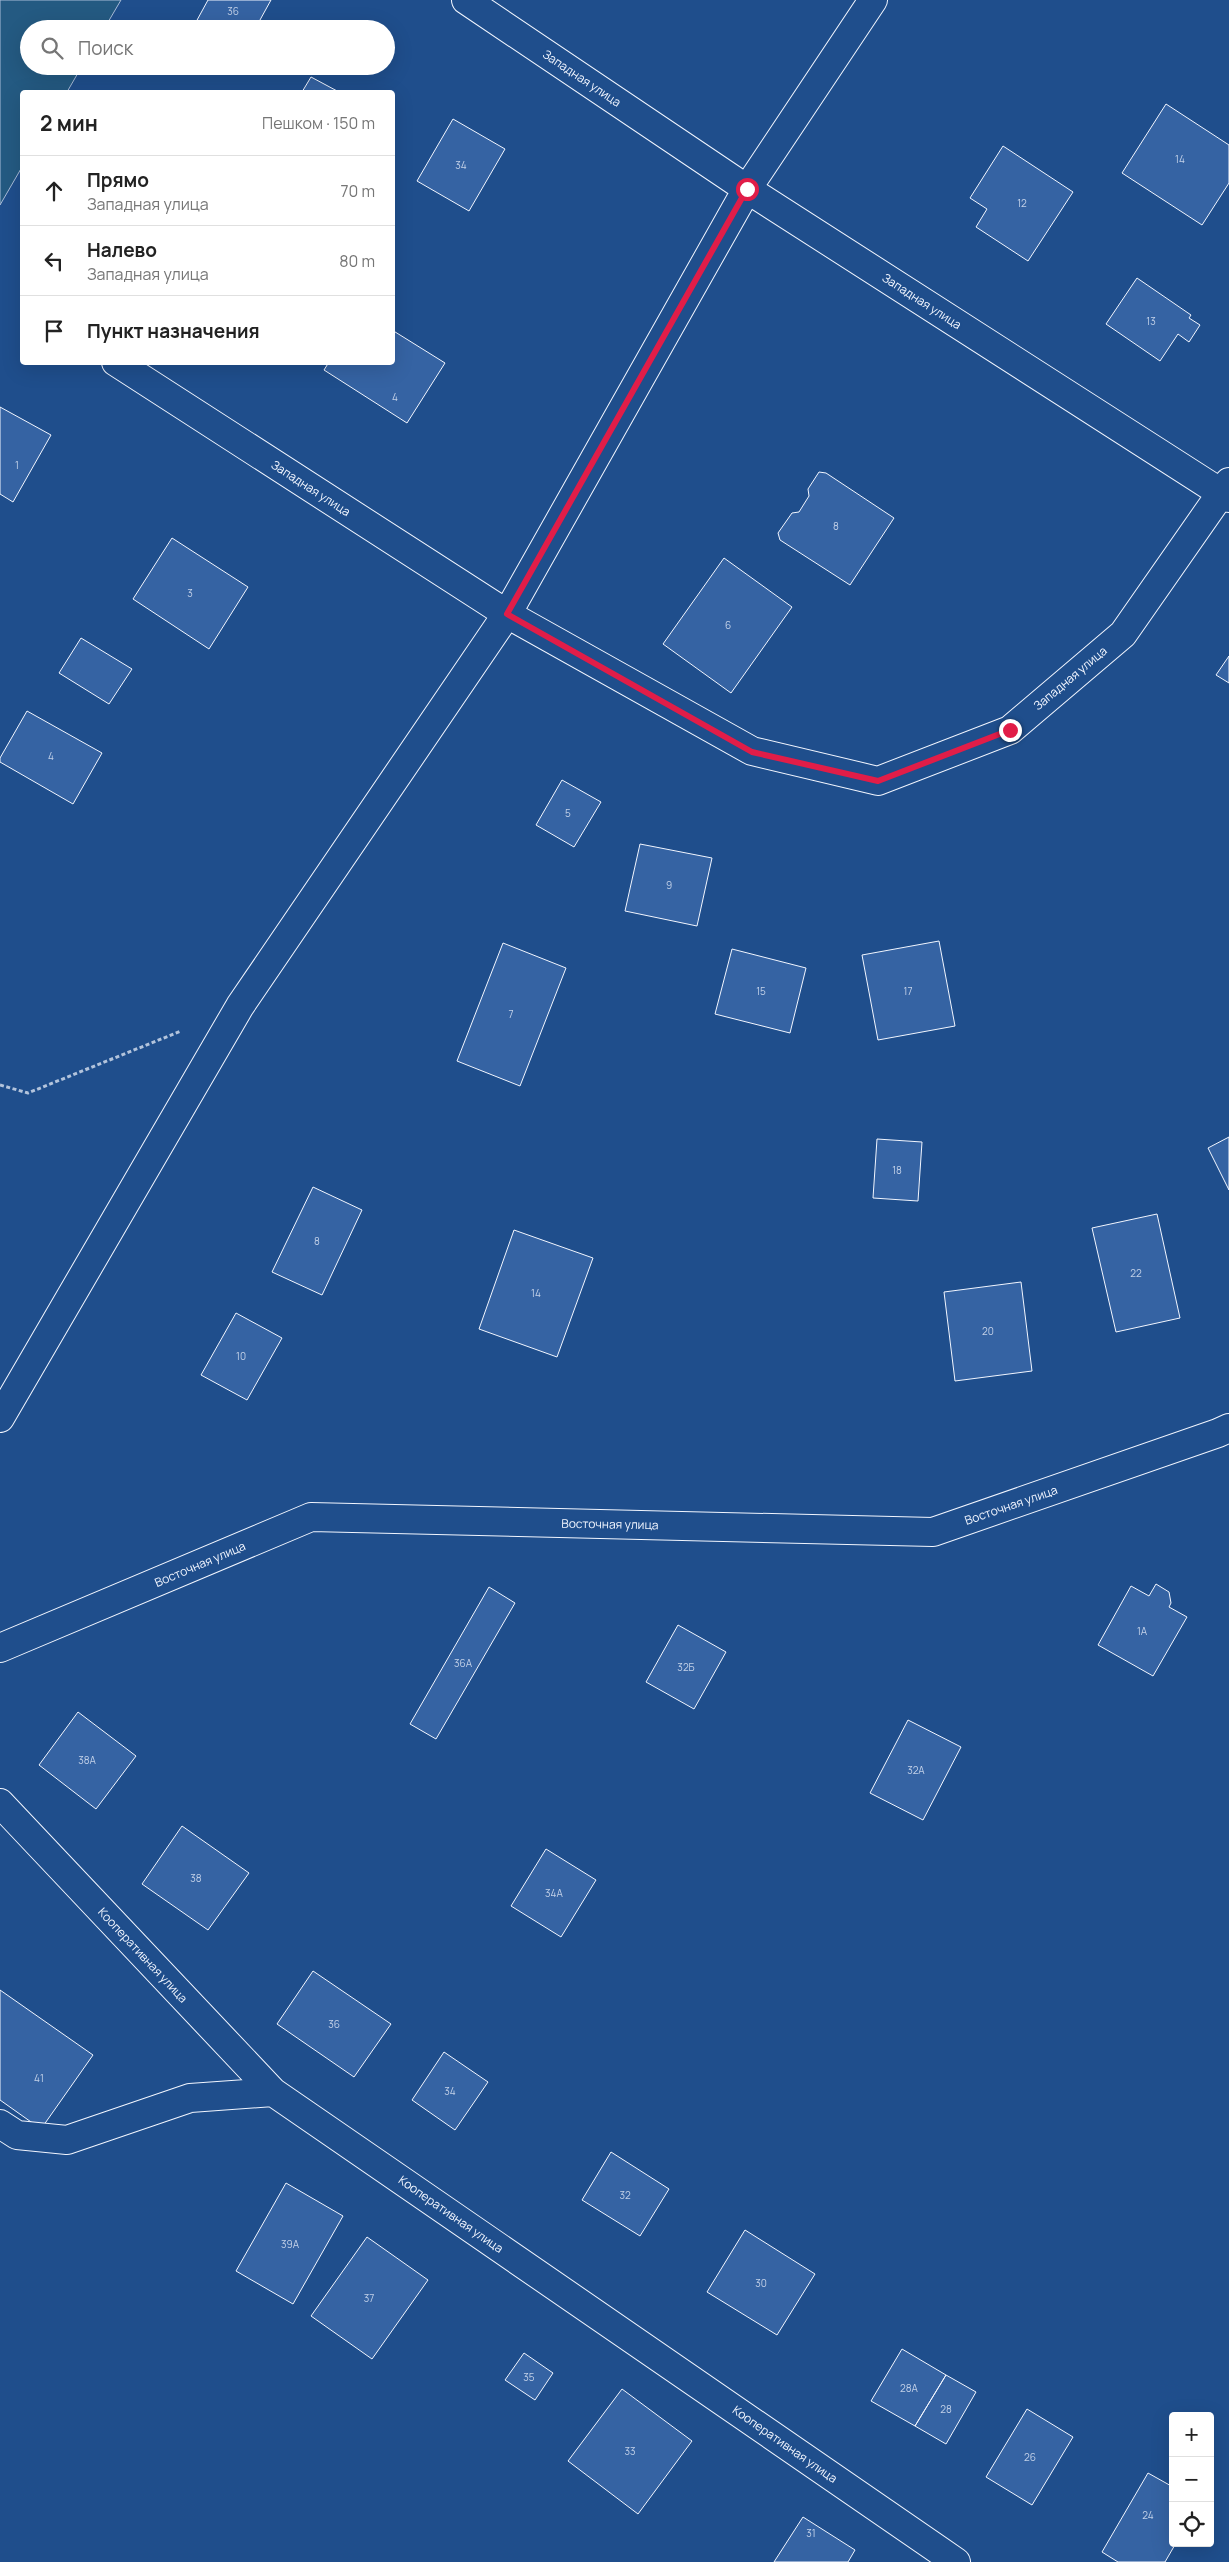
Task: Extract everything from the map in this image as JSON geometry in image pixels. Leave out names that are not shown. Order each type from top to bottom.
[{"type":"street","name":"Западная улица","points":[[121,365],[507,614],[752,752],[878,781],[1010,730],[1123,634],[1227,491],[747,189],[466,0]]},
{"type":"street","points":[[0,1418],[240,1006],[507,614],[747,189],[873,0]]},
{"type":"street","name":"Восточная улица","points":[[0,1648],[311,1517],[933,1532],[1229,1428]]},
{"type":"street","name":"Кооперативная улица","points":[[0,1803],[273,2092],[956,2562]]},
{"type":"street","points":[[0,2124],[17,2135],[68,2140],[190,2098],[273,2092]]},
{"type":"path","points":[[0,1084],[28,1093],[185,1029]]},
{"type":"shaded area","points":[[0,0],[121,0],[109,20],[20,20],[20,75],[77,75],[68,90],[20,90],[20,170],[0,205]]},
{"type":"building","points":[[208,0],[271,0],[260,20],[197,20]]},
{"type":"building","points":[[311,77],[335,90],[303,90]]},
{"type":"building","points":[[1166,104],[1229,145],[1229,183],[1202,225],[1122,173]]},
{"type":"building","points":[[453,119],[505,149],[469,211],[417,181]]},
{"type":"building","points":[[1003,146],[1073,192],[1028,261],[976,227],[987,209],[970,198]]},
{"type":"building","points":[[1137,278],[1191,315],[1189,318],[1200,325],[1189,342],[1178,334],[1160,361],[1106,324]]},
{"type":"building","points":[[395,332],[445,363],[407,423],[324,370],[327,365],[395,365]]},
{"type":"building","points":[[0,407],[51,435],[13,502],[0,494]]},
{"type":"building","points":[[819,472],[826,473],[894,518],[850,585],[780,540],[778,533],[792,513],[799,512],[809,496],[808,489]]},
{"type":"building","points":[[172,538],[248,587],[209,649],[133,599]]},
{"type":"building","points":[[724,558],[792,607],[731,693],[663,644]]},
{"type":"building","points":[[81,638],[132,669],[109,704],[59,673]]},
{"type":"building","points":[[1229,656],[1229,683],[1216,675]]},
{"type":"building","points":[[27,711],[102,753],[73,804],[0,762],[0,758]]},
{"type":"building","points":[[562,780],[601,802],[574,847],[536,825]]},
{"type":"building","points":[[640,844],[712,858],[697,926],[625,911]]},
{"type":"building","points":[[939,941],[955,1026],[878,1040],[862,955]]},
{"type":"building","points":[[503,943],[566,968],[520,1086],[457,1061]]},
{"type":"building","points":[[732,949],[806,968],[790,1033],[715,1014]]},
{"type":"building","points":[[1229,1137],[1229,1190],[1208,1148]]},
{"type":"building","points":[[877,1139],[922,1142],[918,1201],[873,1198]]},
{"type":"building","points":[[313,1187],[362,1210],[322,1295],[272,1272]]},
{"type":"building","points":[[1157,1214],[1180,1318],[1116,1332],[1092,1228]]},
{"type":"building","points":[[514,1230],[593,1258],[557,1357],[479,1329]]},
{"type":"building","points":[[1021,1282],[1032,1371],[955,1381],[944,1292]]},
{"type":"building","points":[[236,1313],[282,1338],[247,1400],[201,1375]]},
{"type":"building","points":[[1156,1584],[1169,1592],[1171,1603],[1169,1607],[1187,1617],[1153,1676],[1098,1645],[1131,1586],[1149,1596]]},
{"type":"building","points":[[489,1587],[515,1603],[436,1739],[410,1724]]},
{"type":"building","points":[[678,1625],[726,1652],[694,1709],[646,1682]]},
{"type":"building","points":[[78,1712],[136,1756],[96,1809],[39,1765]]},
{"type":"building","points":[[908,1720],[961,1747],[923,1820],[870,1793]]},
{"type":"building","points":[[182,1826],[249,1873],[208,1930],[142,1884]]},
{"type":"building","points":[[546,1849],[596,1880],[561,1937],[511,1906]]},
{"type":"building","points":[[313,1971],[391,2024],[354,2077],[277,2024]]},
{"type":"building","points":[[0,1990],[93,2055],[41,2129],[0,2100]]},
{"type":"building","points":[[444,2052],[488,2082],[455,2130],[412,2100]]},
{"type":"building","points":[[611,2152],[669,2189],[640,2236],[582,2200]]},
{"type":"building","points":[[286,2183],[343,2216],[293,2304],[236,2271]]},
{"type":"building","points":[[745,2230],[815,2274],[777,2335],[707,2292]]},
{"type":"building","points":[[367,2237],[428,2280],[372,2359],[311,2316]]},
{"type":"building","points":[[902,2349],[946,2375],[915,2426],[871,2401]]},
{"type":"building","points":[[524,2353],[553,2373],[535,2400],[505,2380]]},
{"type":"building","points":[[946,2375],[976,2392],[946,2444],[915,2426]]},
{"type":"building","points":[[622,2389],[692,2441],[638,2514],[568,2461]]},
{"type":"building","points":[[1027,2409],[1073,2437],[1032,2505],[986,2477]]},
{"type":"building","points":[[1148,2473],[1169,2485],[1169,2547],[1174,2547],[1165,2562],[1118,2562],[1102,2552]]},
{"type":"building","points":[[803,2517],[855,2550],[848,2562],[774,2562]]},
{"type":"route","points":[[747,189],[507,614],[752,752],[878,781],[1010,730]]}]
